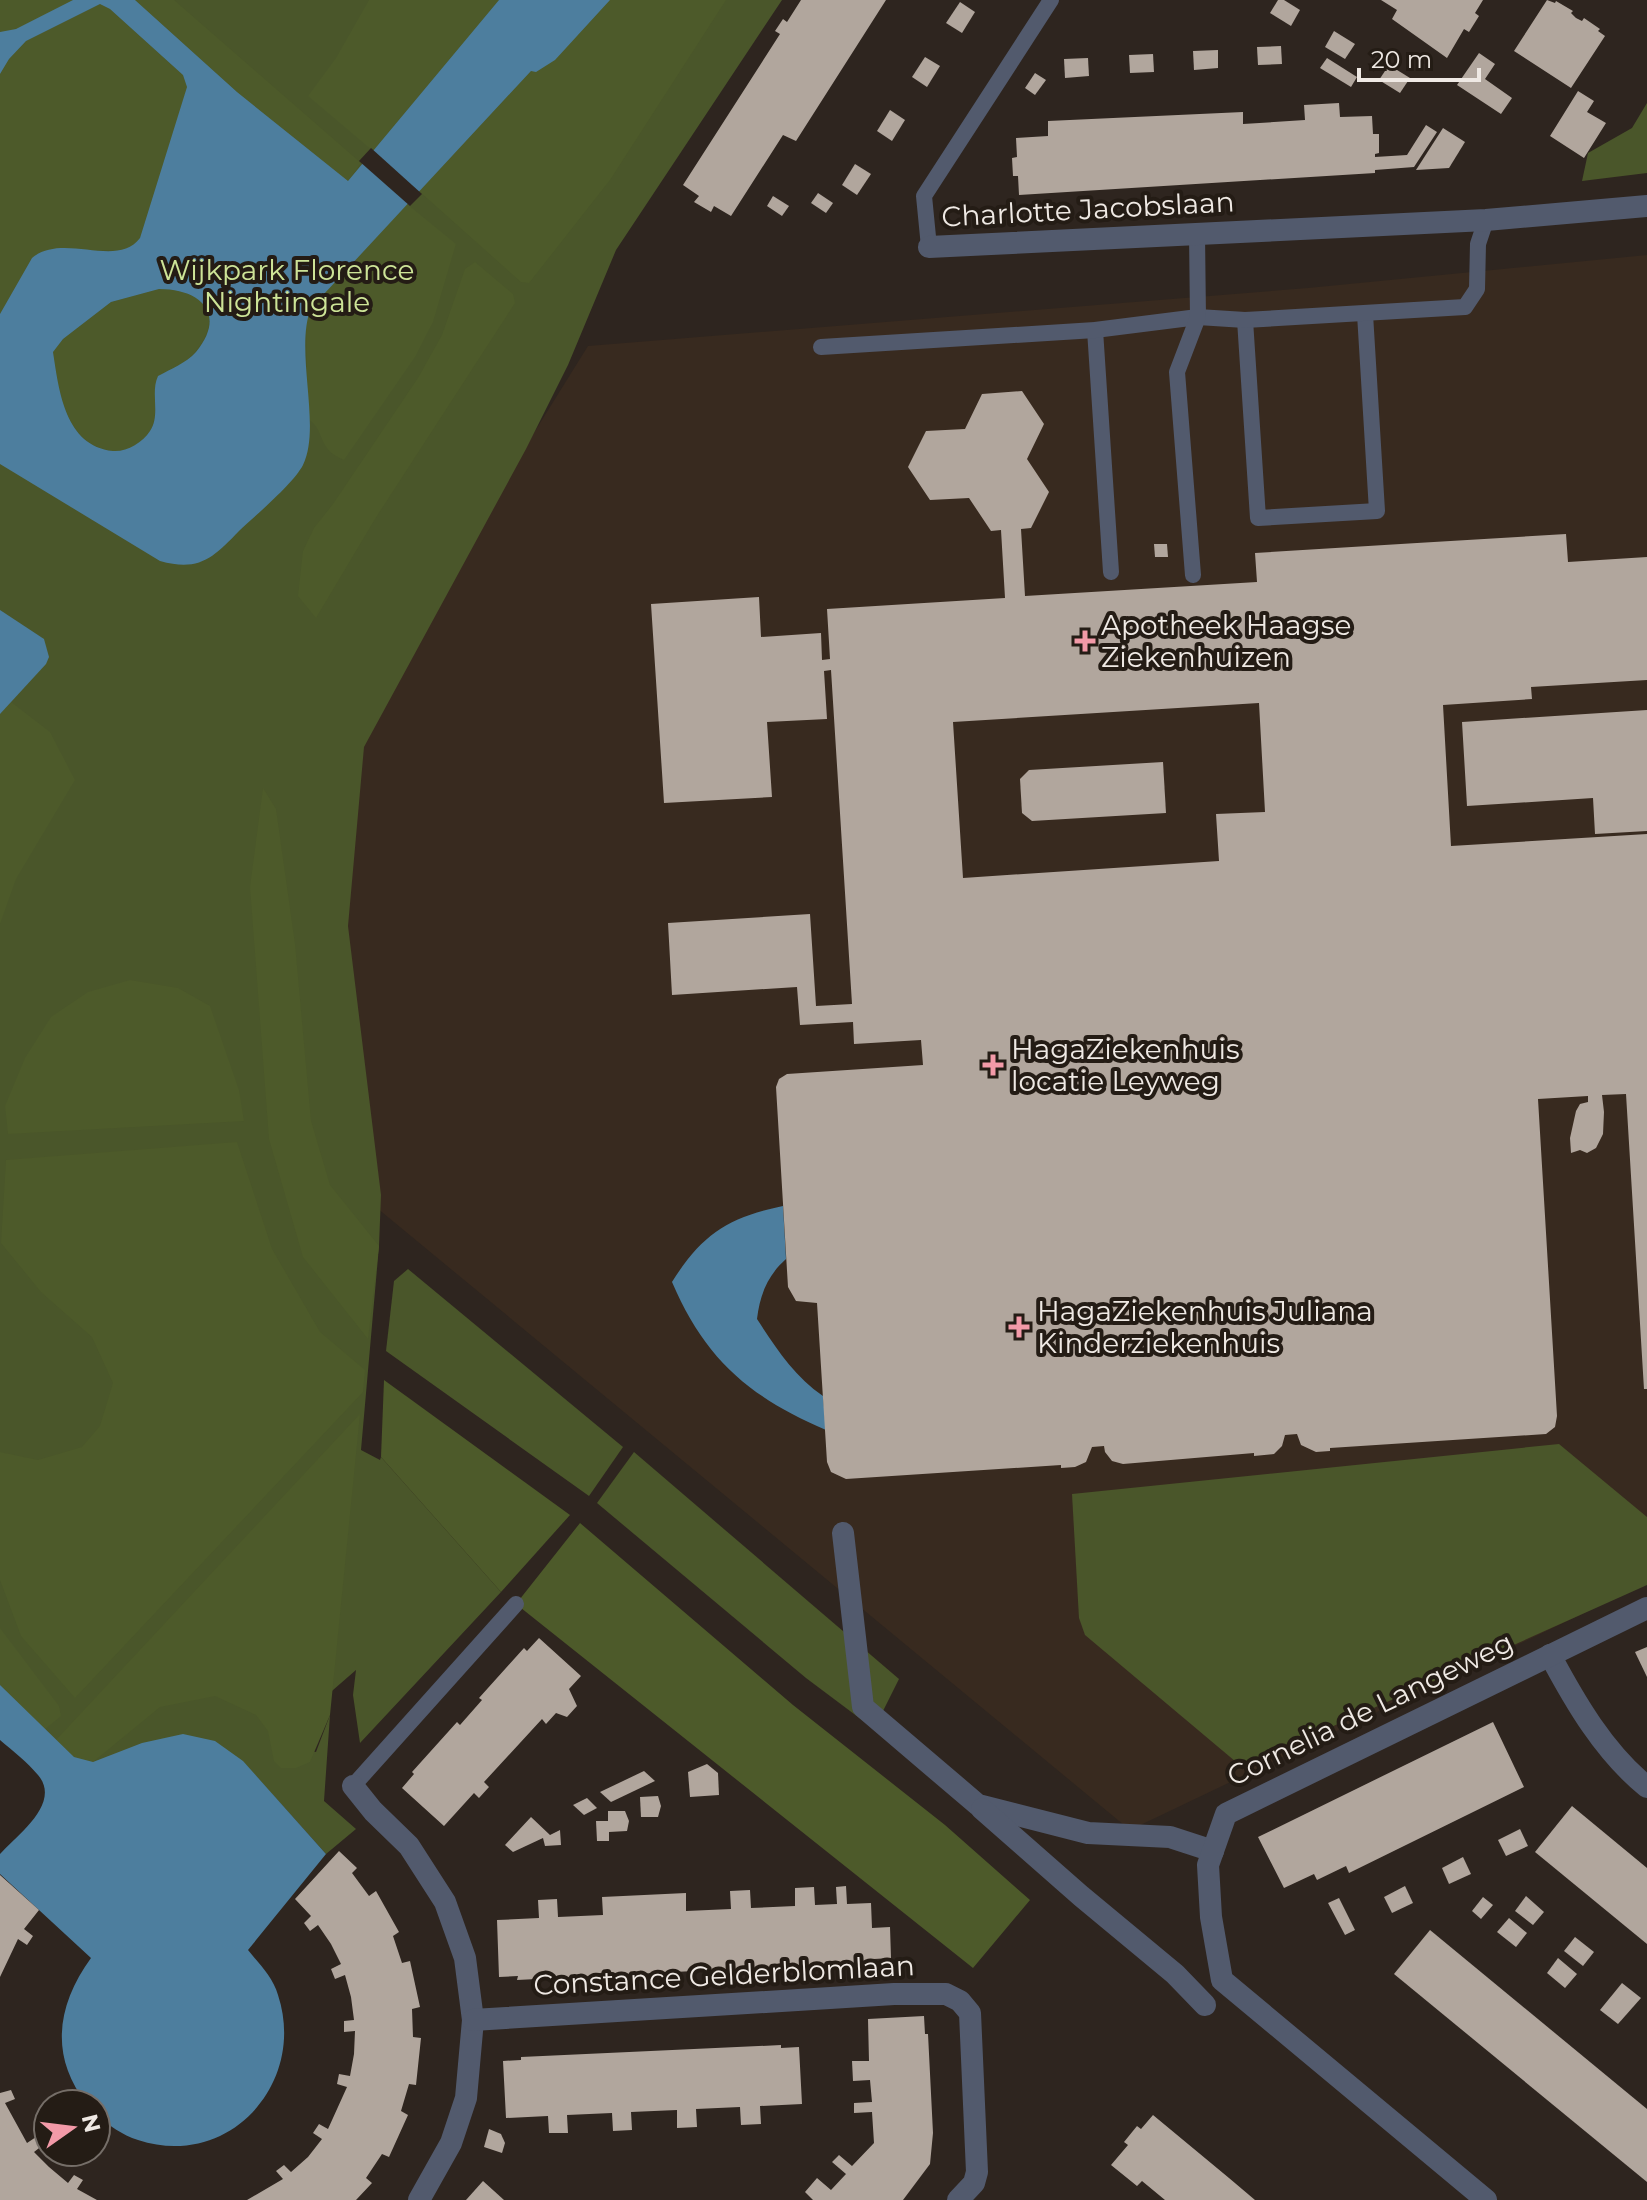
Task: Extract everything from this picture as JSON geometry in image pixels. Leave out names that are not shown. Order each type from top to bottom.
[{"type":"street","name":"Charlotte Jacobslaan","points":[[929,247],[1486,220],[1647,206]]},
{"type":"street","points":[[843,1533],[863,1707],[1175,1974],[1205,2005]]},
{"type":"street","name":"Cornelia de Langeweg","points":[[1486,2200],[1222,1980],[1211,1917],[1208,1865],[1226,1814],[1647,1608]]},
{"type":"street","name":"Cornelia de Langeweg","points":[[1550,1655],[1579,1710],[1634,1776],[1647,1787]]},
{"type":"street","points":[[353,1786],[373,1811],[409,1846],[445,1902],[465,1958],[473,2020],[466,2098],[451,2143],[419,2200]]},
{"type":"street","points":[[978,1805],[1088,1833],[1170,1837],[1213,1851]]},
{"type":"street","name":"Constance Gelderblomlaan","points":[[473,2020],[894,1994],[952,1996],[970,2013],[978,2159],[974,2183],[958,2200]]},
{"type":"lane","name":"Charlotte Jacobslaan","points":[[929,247],[924,196],[1051,0]]},
{"type":"lane","points":[[821,347],[1095,330],[1198,317],[1245,320],[1465,307],[1477,289],[1478,244],[1486,220]]},
{"type":"lane","points":[[1193,575],[1177,372],[1198,317],[1197,234]]},
{"type":"lane","points":[[1245,320],[1258,518],[1377,511],[1365,314]]},
{"type":"lane","points":[[1095,330],[1111,572]]},
{"type":"lane","points":[[353,1786],[516,1604]]},
{"type":"shaded area","name":"HagaZiekenhuis locatie Leyweg","points":[[1647,255],[1647,1583],[1130,1830],[354,1189],[326,941],[346,735],[588,346],[1308,288]]},
{"type":"green space","name":"Wijkpark Florence Nightingale","points":[[0,0],[782,0],[616,250],[568,365],[526,449],[364,747],[348,926],[381,1195],[361,1450],[380,1460],[381,1457],[501,1592],[360,1743],[353,1695],[356,1670],[271,1744],[316,1752],[330,1715],[324,1801],[356,1829],[326,1854],[246,1765],[152,1847],[0,1708]]},
{"type":"green space","points":[[0,0],[73,0],[28,24],[0,32]]},
{"type":"green space","points":[[135,0],[174,0],[361,163],[348,181],[237,92]]},
{"type":"green space","points":[[369,0],[499,0],[373,151],[308,96],[336,58]]},
{"type":"green space","points":[[610,0],[726,0],[610,180],[529,283],[521,282],[419,191],[532,70],[578,35]]},
{"type":"green space","points":[[100,4],[110,9],[183,75],[187,87],[140,238],[136,244],[122,251],[32,258],[0,314],[0,74],[26,41]]},
{"type":"green space","points":[[1647,103],[1647,173],[1582,181],[1588,153],[1632,128]]},
{"type":"green space","points":[[407,204],[456,244],[433,322],[415,357],[344,460],[329,450],[314,423],[308,419],[307,317],[316,300]]},
{"type":"green space","points":[[475,262],[513,294],[515,303],[375,519],[316,618],[298,596],[303,551],[314,528],[418,378],[442,335],[465,269]]},
{"type":"green space","points":[[159,289],[174,290],[197,299],[209,315],[209,326],[195,352],[178,366],[158,376],[153,426],[143,439],[124,450],[97,447],[84,438],[67,414],[53,352],[63,339],[111,302]]},
{"type":"green space","points":[[11,702],[50,732],[75,780],[16,879],[0,924],[0,714]]},
{"type":"green space","points":[[263,788],[276,809],[295,944],[311,1121],[330,1185],[379,1246],[368,1339],[303,1257],[269,1139],[250,887]]},
{"type":"green space","points":[[130,980],[178,988],[210,1006],[239,1090],[244,1121],[8,1134],[5,1106],[25,1058],[51,1017],[88,992]]},
{"type":"green space","points":[[237,1142],[272,1249],[320,1332],[365,1370],[363,1392],[75,1698],[21,1636],[0,1580],[0,1452],[38,1460],[82,1447],[100,1426],[113,1383],[92,1337],[41,1292],[1,1243],[6,1160]]},
{"type":"green space","points":[[408,1269],[623,1447],[589,1496],[386,1351],[394,1281]]},
{"type":"green space","points":[[384,1380],[570,1515],[501,1592],[381,1457]]},
{"type":"green space","points":[[360,1414],[330,1715],[310,1762],[296,1768],[281,1768],[274,1761],[268,1731],[256,1715],[215,1696],[160,1707],[93,1762],[74,1757],[56,1740]]},
{"type":"green space","points":[[1559,1444],[1647,1517],[1647,1585],[1242,1767],[1085,1635],[1079,1618],[1072,1494]]},
{"type":"green space","points":[[634,1452],[899,1679],[874,1729],[806,1678],[597,1503]]},
{"type":"green space","points":[[580,1523],[793,1705],[945,1825],[1030,1900],[973,1968],[516,1604]]},
{"type":"green space","points":[[0,1628],[59,1706],[61,1716],[44,1730],[0,1685]]},
{"type":"water","points":[[73,0],[135,0],[237,92],[348,181],[499,0],[610,0],[555,60],[536,72],[531,71],[311,308],[305,345],[310,430],[303,465],[283,490],[221,549],[204,560],[185,565],[160,561],[0,464],[0,314],[32,258],[59,248],[118,251],[130,247],[140,238],[187,87],[183,75],[110,9],[100,4],[26,41],[0,74],[0,32],[16,29]],"holes":[[[159,289],[174,290],[197,299],[205,306],[209,315],[205,338],[188,359],[158,376],[153,425],[143,439],[134,446],[118,451],[97,447],[84,439],[67,414],[53,352],[63,339],[111,302]]]},
{"type":"water","points":[[0,610],[44,639],[49,657],[0,714]]},
{"type":"water","points":[[783,1206],[786,1259],[766,1286],[757,1319],[794,1370],[823,1396],[826,1430],[774,1404],[732,1372],[699,1333],[672,1282],[694,1251],[718,1230],[747,1216]]},
{"type":"water","points":[[0,1685],[74,1757],[93,1762],[142,1743],[183,1734],[215,1741],[243,1761],[326,1854],[248,1950],[276,1988],[284,2028],[281,2059],[270,2087],[253,2112],[230,2131],[202,2142],[171,2146],[138,2140],[112,2127],[112,2088],[75,2086],[67,2068],[62,2031],[71,1994],[91,1958],[0,1874],[0,1854],[34,1818],[45,1796],[38,1775],[0,1740]]},
{"type":"pier","points":[[371,148],[422,194],[410,206],[359,161]]},
{"type":"building","points":[[801,0],[886,0],[796,141],[783,135],[731,216],[714,206],[711,212],[694,202],[699,196],[683,185],[780,34],[775,31],[783,19],[787,22]]},
{"type":"building","points":[[1278,0],[1284,0],[1300,10],[1291,26],[1270,13]]},
{"type":"building","points":[[1381,0],[1483,0],[1475,13],[1479,16],[1469,32],[1464,29],[1447,58],[1392,19],[1397,10]]},
{"type":"building","points":[[1547,0],[1556,1],[1573,11],[1571,13],[1576,18],[1582,21],[1584,18],[1605,36],[1571,88],[1514,51]]},
{"type":"building","points":[[960,2],[975,12],[962,33],[946,23]]},
{"type":"building","points":[[1334,31],[1355,44],[1345,59],[1325,47]]},
{"type":"building","points":[[1281,46],[1282,64],[1258,65],[1257,47]]},
{"type":"building","points":[[1218,50],[1218,68],[1194,70],[1193,51]]},
{"type":"building","points":[[1479,53],[1495,64],[1485,79],[1512,98],[1501,114],[1457,85]]},
{"type":"building","points":[[1153,54],[1154,72],[1130,73],[1129,55]]},
{"type":"building","points":[[925,57],[940,66],[927,87],[912,77]]},
{"type":"building","points":[[1088,58],[1089,76],[1065,78],[1064,59]]},
{"type":"building","points":[[1327,58],[1357,77],[1351,87],[1320,68]]},
{"type":"building","points":[[1389,65],[1410,78],[1400,93],[1379,80]]},
{"type":"building","points":[[1035,73],[1046,80],[1035,95],[1025,88]]},
{"type":"building","points":[[1578,91],[1594,101],[1587,112],[1606,123],[1584,158],[1550,136]]},
{"type":"building","points":[[1339,103],[1340,117],[1372,116],[1373,134],[1379,134],[1379,153],[1375,157],[1407,155],[1426,125],[1437,132],[1414,167],[1375,170],[1375,173],[1019,195],[1018,176],[1013,176],[1012,158],[1017,157],[1016,138],[1048,136],[1048,121],[1243,112],[1243,124],[1305,120],[1304,105]]},
{"type":"building","points":[[890,110],[905,120],[892,141],[877,131]]},
{"type":"building","points":[[1443,128],[1465,142],[1449,168],[1416,170]]},
{"type":"building","points":[[855,164],[871,174],[857,195],[842,185]]},
{"type":"building","points":[[818,193],[833,203],[826,213],[811,203]]},
{"type":"building","points":[[773,196],[789,206],[782,216],[767,206]]},
{"type":"building","points":[[1022,391],[1044,424],[1027,459],[1049,492],[1031,528],[1021,529],[1025,596],[1257,582],[1255,553],[1566,534],[1568,562],[1647,557],[1647,680],[1531,687],[1532,699],[1443,705],[1451,846],[1647,834],[1647,1389],[1644,1389],[1626,1094],[1602,1095],[1603,1134],[1596,1148],[1587,1153],[1580,1150],[1571,1153],[1570,1138],[1576,1111],[1580,1104],[1588,1102],[1588,1096],[1538,1099],[1557,1416],[1555,1427],[1546,1434],[1330,1448],[1330,1451],[1316,1452],[1301,1445],[1297,1434],[1285,1435],[1282,1446],[1274,1454],[1254,1456],[1254,1453],[1123,1464],[1112,1461],[1104,1446],[1092,1447],[1086,1462],[1075,1467],[1061,1468],[1061,1465],[846,1479],[831,1472],[827,1462],[817,1303],[796,1301],[788,1287],[776,1087],[779,1079],[787,1074],[923,1065],[921,1040],[854,1044],[853,1022],[800,1025],[797,987],[672,995],[668,923],[810,914],[816,1006],[852,1004],[831,670],[824,671],[827,719],[767,722],[772,797],[664,803],[651,604],[759,597],[761,637],[821,633],[822,660],[830,659],[827,609],[1005,598],[1001,530],[991,531],[969,498],[930,500],[908,467],[926,431],[965,429],[982,394]],"holes":[[[1259,703],[1265,812],[1216,814],[1219,861],[963,878],[953,722]]]},
{"type":"building","points":[[1154,544],[1167,544],[1168,557],[1155,557]]},
{"type":"building","points":[[1647,710],[1647,831],[1595,834],[1593,798],[1467,806],[1462,722]]},
{"type":"building","points":[[1163,762],[1166,813],[1032,821],[1022,813],[1020,779],[1029,770]]},
{"type":"building","points":[[539,1638],[581,1676],[569,1689],[577,1706],[567,1717],[556,1713],[546,1724],[542,1719],[484,1782],[489,1787],[479,1798],[474,1793],[444,1826],[402,1788],[414,1774],[412,1772],[457,1722],[460,1725],[482,1700],[479,1698],[524,1648],[527,1651]]},
{"type":"building","points":[[1647,1647],[1647,1677],[1635,1652]]},
{"type":"building","points":[[1493,1722],[1524,1787],[1349,1873],[1346,1866],[1317,1880],[1314,1874],[1284,1888],[1258,1837]]},
{"type":"building","points":[[707,1764],[718,1773],[719,1795],[690,1797],[688,1772]]},
{"type":"building","points":[[644,1771],[655,1781],[611,1802],[600,1792]]},
{"type":"building","points":[[658,1796],[661,1806],[658,1817],[641,1817],[640,1797]]},
{"type":"building","points":[[587,1798],[597,1808],[584,1815],[573,1805]]},
{"type":"building","points":[[1572,1806],[1647,1868],[1647,1944],[1535,1852]]},
{"type":"building","points":[[608,1811],[625,1811],[629,1821],[627,1831],[609,1832],[609,1841],[597,1841],[596,1821],[608,1821]]},
{"type":"building","points":[[531,1817],[550,1835],[560,1830],[561,1845],[545,1846],[543,1838],[513,1852],[505,1845]]},
{"type":"building","points":[[1520,1829],[1528,1846],[1506,1856],[1498,1840]]},
{"type":"building","points":[[339,1851],[357,1868],[352,1873],[369,1896],[376,1891],[399,1932],[393,1936],[402,1963],[410,1961],[420,2007],[412,2009],[413,2037],[421,2038],[416,2085],[409,2084],[401,2111],[408,2115],[389,2157],[382,2154],[366,2178],[372,2183],[356,2200],[247,2200],[283,2179],[276,2171],[284,2165],[291,2172],[308,2157],[322,2139],[313,2133],[319,2124],[328,2129],[347,2087],[337,2084],[339,2074],[350,2076],[355,2031],[344,2032],[344,2021],[354,2020],[345,1975],[335,1979],[331,1969],[341,1964],[331,1944],[318,1925],[310,1931],[304,1923],[311,1916],[295,1899]]},
{"type":"building","points":[[1463,1857],[1471,1874],[1449,1884],[1442,1868]]},
{"type":"building","points":[[0,1875],[39,1910],[24,1929],[33,1936],[27,1945],[18,1939],[0,1977]]},
{"type":"building","points":[[846,1886],[847,1904],[871,1903],[872,1928],[890,1927],[891,1958],[874,1959],[874,1963],[517,1980],[518,1976],[499,1977],[497,1920],[539,1918],[538,1900],[557,1899],[558,1917],[603,1915],[602,1897],[686,1893],[686,1911],[731,1909],[730,1891],[750,1890],[751,1908],[795,1906],[795,1888],[814,1887],[815,1905],[837,1904],[836,1887]]},
{"type":"building","points":[[1405,1886],[1413,1903],[1392,1913],[1384,1897]]},
{"type":"building","points":[[1526,1896],[1544,1912],[1533,1925],[1515,1911]]},
{"type":"building","points":[[1483,1897],[1493,1905],[1481,1919],[1472,1911]]},
{"type":"building","points":[[1339,1898],[1355,1930],[1345,1935],[1328,1903]]},
{"type":"building","points":[[1509,1918],[1527,1933],[1516,1947],[1497,1932]]},
{"type":"building","points":[[1430,1930],[1647,2109],[1647,2182],[1394,1974]]},
{"type":"building","points":[[1575,1937],[1594,1952],[1583,1966],[1564,1951]]},
{"type":"building","points":[[1558,1958],[1577,1974],[1565,1988],[1547,1973]]},
{"type":"building","points":[[1622,1983],[1641,1998],[1618,2024],[1600,2010]]},
{"type":"building","points":[[924,2016],[925,2034],[928,2034],[933,2133],[930,2164],[903,2200],[813,2200],[805,2192],[817,2178],[831,2190],[846,2174],[832,2162],[839,2155],[852,2166],[874,2143],[872,2112],[854,2113],[854,2103],[872,2102],[870,2080],[853,2081],[852,2061],[869,2061],[868,2019]]},
{"type":"building","points":[[781,2045],[781,2048],[799,2047],[802,2104],[760,2106],[761,2124],[741,2125],[740,2107],[696,2109],[697,2127],[677,2128],[677,2110],[631,2112],[632,2130],[613,2131],[612,2113],[567,2115],[568,2133],[549,2133],[548,2116],[506,2118],[503,2061],[521,2060],[521,2057]]},
{"type":"building","points":[[11,2090],[15,2099],[5,2103],[27,2143],[32,2140],[32,2168],[50,2168],[68,2183],[74,2175],[83,2180],[77,2189],[97,2200],[0,2200],[0,2093]]},
{"type":"building","points":[[1153,2115],[1255,2200],[1165,2200],[1142,2181],[1137,2186],[1111,2165],[1128,2145],[1124,2142],[1137,2126],[1141,2129]]},
{"type":"building","points":[[489,2129],[501,2134],[505,2143],[502,2153],[484,2147]]},
{"type":"building","points":[[483,2181],[504,2200],[466,2200]]},
{"type":"place","name":"Apotheek Haagse Ziekenhuizen","points":[[1085,641]]},
{"type":"place","name":"HagaZiekenhuis locatie Leyweg","points":[[993,1065]]},
{"type":"place","name":"HagaZiekenhuis Juliana Kinderziekenhuis","points":[[1019,1327]]}]
